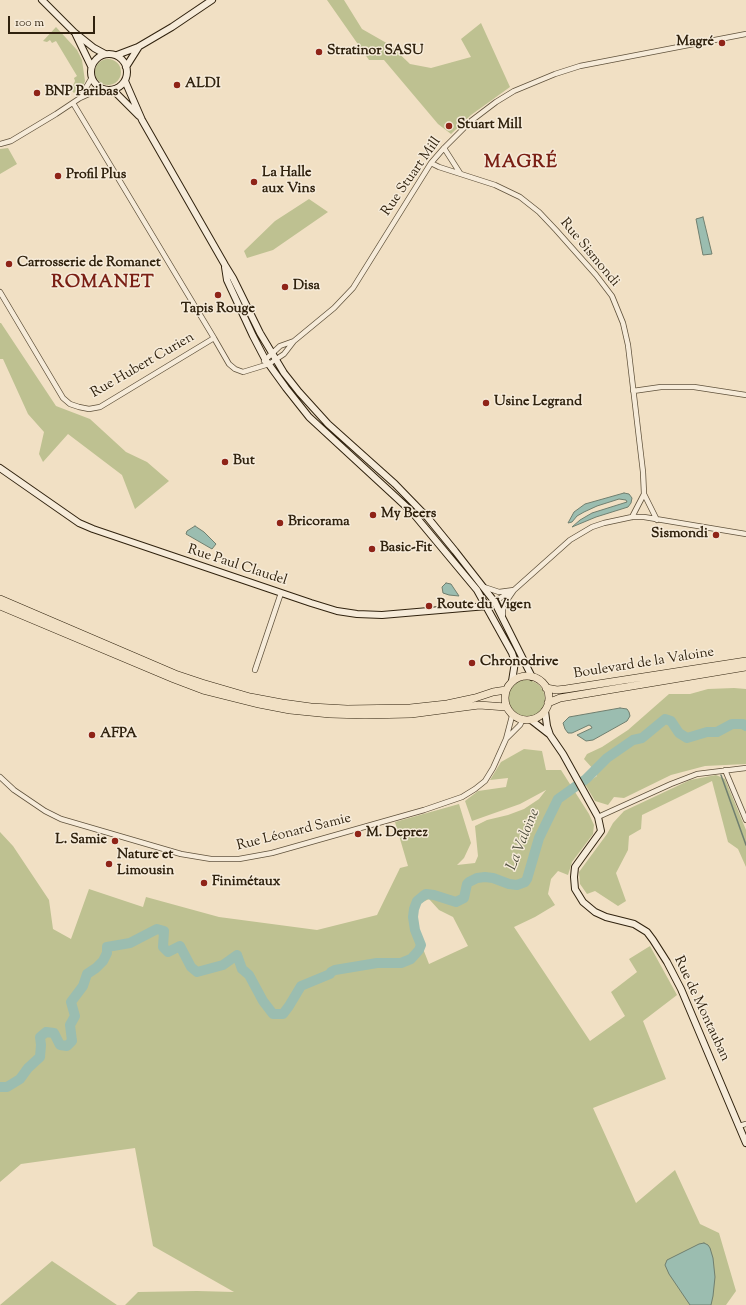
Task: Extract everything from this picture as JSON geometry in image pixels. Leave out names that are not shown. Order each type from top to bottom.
[{"type":"main road","points":[[42,0],[74,32],[94,48],[105,54],[117,55],[138,47],[172,27],[212,0]]},
{"type":"main road","points":[[74,32],[91,66]]},
{"type":"main road","points":[[126,67],[138,47]]},
{"type":"main road","points":[[105,54],[96,58],[91,66],[91,79],[100,89],[113,90],[118,88],[125,81]]},
{"type":"main road","points":[[117,55],[124,62],[126,67],[125,81],[142,120],[225,265],[234,278],[260,333],[275,360],[299,392],[328,424],[395,484],[428,518],[495,603],[532,677]]},
{"type":"main road","points":[[113,90],[142,120]]},
{"type":"main road","points":[[225,265],[229,284],[253,336],[267,361],[286,388],[309,417],[412,512],[477,590],[512,653],[515,662],[512,681],[506,690],[504,698],[506,707],[512,716],[522,720],[538,718],[545,711],[549,696],[542,682],[532,677],[521,677],[512,681]]},
{"type":"main road","name":"Rue Paul Claudel","points":[[0,468],[79,523],[93,529],[337,611],[357,614],[382,615],[487,606]]},
{"type":"main road","points":[[0,599],[175,674],[250,697],[282,703],[312,707],[347,709],[410,708],[448,704],[506,690]]},
{"type":"main road","points":[[0,606],[203,690],[259,704],[290,710],[330,714],[365,715],[411,714],[479,705],[506,707]]},
{"type":"main road","name":"Boulevard de la Valoine","points":[[546,688],[557,690],[566,689],[746,661]]},
{"type":"main road","name":"Boulevard de la Valoine","points":[[548,703],[560,698],[746,667]]},
{"type":"main road","points":[[545,711],[550,735],[598,817]]},
{"type":"main road","points":[[531,720],[550,735]]},
{"type":"main road","name":"Rue de Montauban","points":[[598,817],[601,831],[575,867],[575,889],[583,902],[595,912],[606,917],[634,924],[647,932],[654,940],[682,989],[746,1143]]},
{"type":"street","name":"Rue Stuart Mill","points":[[267,361],[275,360],[284,354],[294,341],[331,311],[353,288],[432,163],[444,148],[471,121],[496,102],[521,88],[555,74],[580,66],[746,34]]},
{"type":"street","points":[[80,98],[91,79]]},
{"type":"street","points":[[0,144],[11,141],[80,98],[100,89]]},
{"type":"street","name":"Rue Hubert Curien","points":[[73,103],[229,364],[242,372],[253,370],[261,366]]},
{"type":"street","points":[[444,148],[460,173]]},
{"type":"street","name":"Rue Sismondi","points":[[432,163],[439,167],[495,185],[520,197],[539,212],[553,226],[596,275],[612,296],[623,323],[628,345],[643,472],[644,494],[657,520]]},
{"type":"street","name":"Rue Hubert Curien","points":[[0,292],[63,398],[70,404],[79,407],[89,409],[100,407],[214,338]]},
{"type":"street","name":"Rue Stuart Mill","points":[[261,366],[281,345],[294,341]]},
{"type":"street","points":[[633,391],[661,387],[694,387],[746,395]]},
{"type":"street","points":[[632,517],[644,494]]},
{"type":"street","points":[[506,626],[502,612],[503,606],[506,599],[514,590],[570,540],[604,523],[632,517],[644,517],[746,534]]},
{"type":"street","points":[[482,586],[499,592],[514,590]]},
{"type":"street","points":[[495,603],[514,590]]},
{"type":"street","points":[[255,670],[281,593]]},
{"type":"street","points":[[487,606],[506,599]]},
{"type":"street","points":[[506,739],[512,716]]},
{"type":"street","points":[[506,739],[520,725],[522,720]]},
{"type":"street","name":"Rue Léonard Samie","points":[[0,777],[14,790],[45,811],[61,819],[181,854],[212,859],[239,859],[272,853],[424,810],[462,797],[475,790],[484,781],[493,768],[506,739]]},
{"type":"street","points":[[598,817],[697,774],[746,768]]},
{"type":"street","points":[[725,770],[746,820]]},
{"type":"street","points":[[739,1126],[746,1124]]},
{"type":"green space","points":[[327,0],[344,0],[362,29],[390,45],[410,64],[431,68],[471,57],[461,39],[481,23],[510,87],[471,115],[451,134],[438,124],[384,60],[369,60]]},
{"type":"green space","points":[[56,27],[77,50],[82,60],[85,81],[83,87],[79,88],[74,93],[71,90],[75,81],[74,78],[77,76],[56,41],[52,43],[50,40],[47,42],[43,41]]},
{"type":"green space","points":[[108,59],[117,63],[121,72],[117,81],[108,85],[99,81],[95,72],[99,63]]},
{"type":"green space","points":[[8,148],[17,164],[0,174],[0,149]]},
{"type":"green space","points":[[309,199],[328,212],[273,250],[247,258],[244,251],[275,221]]},
{"type":"green space","points":[[0,323],[56,406],[90,419],[126,452],[147,462],[169,481],[135,509],[122,475],[68,434],[43,462],[39,454],[44,432],[28,414],[3,359],[0,359]]},
{"type":"green space","points":[[522,680],[530,680],[542,689],[545,699],[542,709],[536,715],[530,718],[522,718],[510,709],[507,703],[507,695],[516,683]]},
{"type":"green space","points":[[708,689],[746,689],[746,764],[705,766],[671,775],[624,798],[614,797],[608,805],[595,801],[585,784],[597,776],[594,770],[584,759],[587,754],[602,747],[628,730],[669,694],[690,694]]},
{"type":"green space","points":[[524,749],[542,751],[546,770],[561,770],[589,814],[594,825],[593,834],[572,862],[568,875],[558,871],[551,879],[548,894],[555,905],[514,927],[590,1041],[625,1016],[611,992],[637,972],[629,959],[650,946],[677,995],[643,1021],[666,1079],[593,1108],[636,1203],[675,1170],[700,1224],[719,1233],[736,1291],[726,1305],[125,1305],[138,1292],[234,1292],[153,1246],[135,1148],[21,1164],[0,1182],[0,832],[13,846],[49,900],[53,929],[71,939],[89,889],[143,907],[146,897],[219,917],[317,930],[377,915],[400,868],[408,866],[395,822],[459,804],[471,843],[464,858],[457,865],[475,863],[478,856],[475,826],[487,820],[524,809],[539,799],[546,790],[520,804],[472,821],[465,801],[478,791],[506,787],[508,778],[490,780],[501,762]],"holes":[[[429,899],[439,910],[453,917],[468,946],[429,964],[409,913],[421,903]]]},
{"type":"green space","points":[[716,775],[725,779],[746,830],[746,867],[738,849],[728,842],[712,781],[642,815],[641,829],[629,836],[628,850],[616,873],[626,901],[618,906],[595,891],[587,894],[580,884],[579,872],[607,834],[613,823],[624,811],[690,780]]},
{"type":"green space","points":[[52,1261],[117,1305],[0,1305]]},
{"type":"shaded area","points":[[703,217],[712,254],[703,255],[696,219]]},
{"type":"shaded area","points":[[624,493],[629,494],[632,498],[628,507],[596,517],[572,527],[592,513],[627,502],[626,500],[619,499],[584,512],[577,516],[572,522],[568,523],[574,512],[585,504]]},
{"type":"shaded area","points":[[195,526],[204,532],[216,544],[212,549],[186,534],[187,531]]},
{"type":"shaded area","points":[[446,583],[451,584],[459,596],[443,593],[442,587]]},
{"type":"shaded area","points":[[620,708],[627,709],[629,712],[630,716],[627,721],[593,740],[586,741],[577,735],[592,728],[591,726],[589,725],[572,733],[568,733],[563,723],[569,717]]},
{"type":"shaded area","points":[[704,1243],[710,1248],[713,1258],[715,1277],[711,1305],[690,1305],[669,1274],[665,1265],[667,1260]]},
{"type":"waterway","name":"La Valoine","points":[[0,1087],[7,1087],[20,1079],[28,1068],[40,1057],[40,1037],[46,1032],[54,1033],[60,1045],[67,1046],[72,1041],[70,1025],[75,1016],[71,1002],[83,986],[87,974],[103,961],[107,953],[107,947],[130,943],[157,929],[164,931],[163,947],[168,952],[180,946],[191,967],[197,972],[223,965],[237,955],[242,969],[249,975],[263,1001],[273,1014],[283,1014],[301,986],[330,974],[335,970],[377,963],[401,963],[411,959],[419,950],[421,945],[415,930],[413,917],[414,909],[417,901],[426,894],[456,902],[464,898],[467,884],[477,878],[493,878],[509,884],[517,885],[525,882],[539,838],[558,799],[586,779],[607,758],[633,740],[642,738],[665,719],[671,721],[679,733],[687,738],[707,732],[717,732],[732,724],[743,724],[746,726]]},
{"type":"waterway","points":[[721,775],[746,845]]},
{"type":"place","name":"Magré","points":[[722,43]]},
{"type":"place","name":"Stratinor SASU","points":[[319,52]]},
{"type":"place","name":"ALDI","points":[[177,85]]},
{"type":"place","name":"BNP Paribas","points":[[37,93]]},
{"type":"place","name":"Stuart Mill","points":[[449,126]]},
{"type":"place","name":"Profil Plus","points":[[58,176]]},
{"type":"place","name":"La Halle aux Vins","points":[[254,182]]},
{"type":"place","name":"Carrosserie de Romanet","points":[[9,264]]},
{"type":"place","name":"Disa","points":[[285,287]]},
{"type":"place","name":"Tapis Rouge","points":[[218,295]]},
{"type":"place","name":"Usine Legrand","points":[[486,403]]},
{"type":"place","name":"But","points":[[225,462]]},
{"type":"place","name":"My Beers","points":[[373,515]]},
{"type":"place","name":"Bricorama","points":[[280,523]]},
{"type":"place","name":"Sismondi","points":[[716,535]]},
{"type":"place","name":"Basic-Fit","points":[[372,549]]},
{"type":"place","name":"Route du Vigen","points":[[429,606]]},
{"type":"place","name":"Chronodrive","points":[[472,663]]},
{"type":"place","name":"AFPA","points":[[92,735]]},
{"type":"place","name":"M. Deprez","points":[[358,834]]},
{"type":"place","name":"L. Samie","points":[[115,841]]},
{"type":"place","name":"Nature et Limousin","points":[[109,864]]},
{"type":"place","name":"Finimétaux","points":[[204,883]]},
{"type":"district","name":"MAGRÉ","points":[[521,164]]},
{"type":"district","name":"ROMANET","points":[[103,284]]}]
